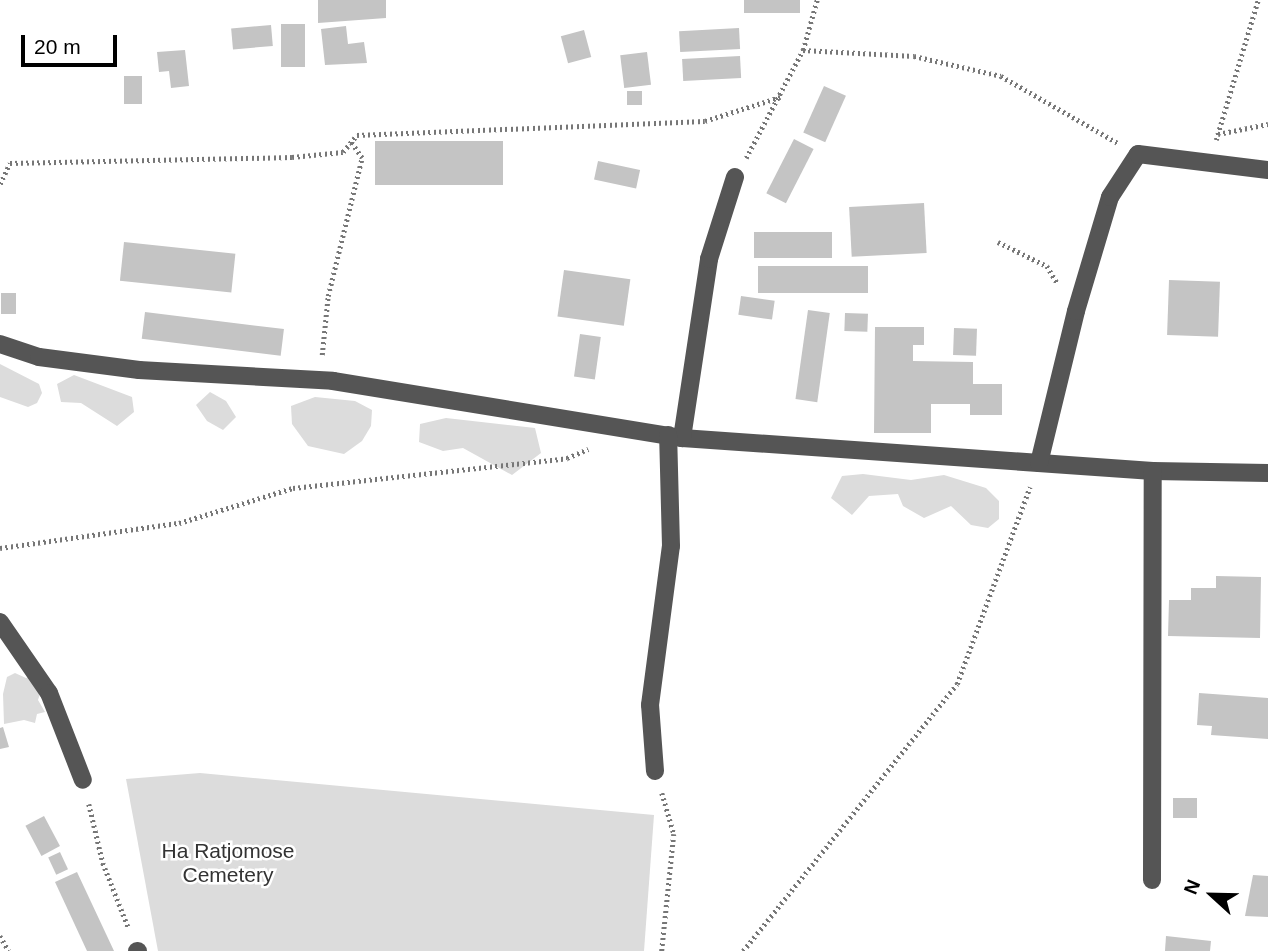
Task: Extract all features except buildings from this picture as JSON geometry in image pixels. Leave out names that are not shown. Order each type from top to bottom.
[{"type":"street","points":[[1039,463],[1076,311],[1110,197],[1138,154],[1209,165],[1268,170]]},
{"type":"street","points":[[655,771],[650,705],[671,546],[675,437],[709,259],[735,177]]},
{"type":"street","points":[[0,344],[38,357],[139,370],[320,380],[675,437],[1153,471],[1268,472]]},
{"type":"street","points":[[1152,880],[1153,471]]},
{"type":"street","points":[[0,622],[50,694],[83,780]]},
{"type":"path","points":[[735,177],[803,50],[817,0]]},
{"type":"path","points":[[1209,165],[1258,0]]},
{"type":"path","points":[[803,50],[914,56],[1001,76],[1138,154]]},
{"type":"path","points":[[0,184],[9,163],[292,156],[343,152],[356,135],[705,121],[780,97]]},
{"type":"path","points":[[1218,134],[1268,124]]},
{"type":"path","points":[[320,380],[328,296],[362,158],[351,142]]},
{"type":"path","points":[[998,242],[1047,266],[1076,311]]},
{"type":"path","points":[[0,548],[179,523],[293,488],[567,458],[593,447],[603,425]]},
{"type":"path","points":[[743,951],[957,684],[1039,463]]},
{"type":"path","points":[[655,771],[674,834],[662,951]]},
{"type":"path","points":[[83,780],[103,863],[138,951]]},
{"type":"path","points":[[0,936],[9,951]]},
{"type":"green space","points":[[0,364],[39,384],[42,393],[37,403],[28,407],[0,397]]},
{"type":"green space","points":[[74,375],[132,397],[134,412],[117,426],[81,403],[61,402],[57,384]]},
{"type":"green space","points":[[210,392],[226,401],[236,417],[223,430],[207,421],[196,405]]},
{"type":"green space","points":[[315,397],[355,401],[372,410],[371,426],[362,441],[344,454],[308,446],[292,424],[291,406]]},
{"type":"green space","points":[[446,418],[535,428],[541,453],[512,475],[463,448],[443,451],[419,442],[420,424]]},
{"type":"green space","points":[[863,474],[911,480],[944,475],[986,488],[999,501],[999,519],[988,528],[971,525],[951,506],[924,518],[903,506],[898,494],[869,496],[852,515],[831,498],[842,476]]},
{"type":"green space","points":[[15,673],[26,678],[38,674],[44,682],[38,700],[45,712],[37,714],[35,723],[24,720],[4,724],[3,694],[7,677]]},
{"type":"green space","name":"Ha Ratjomose Cemetery","points":[[200,773],[654,815],[644,951],[158,951],[126,779]]}]
